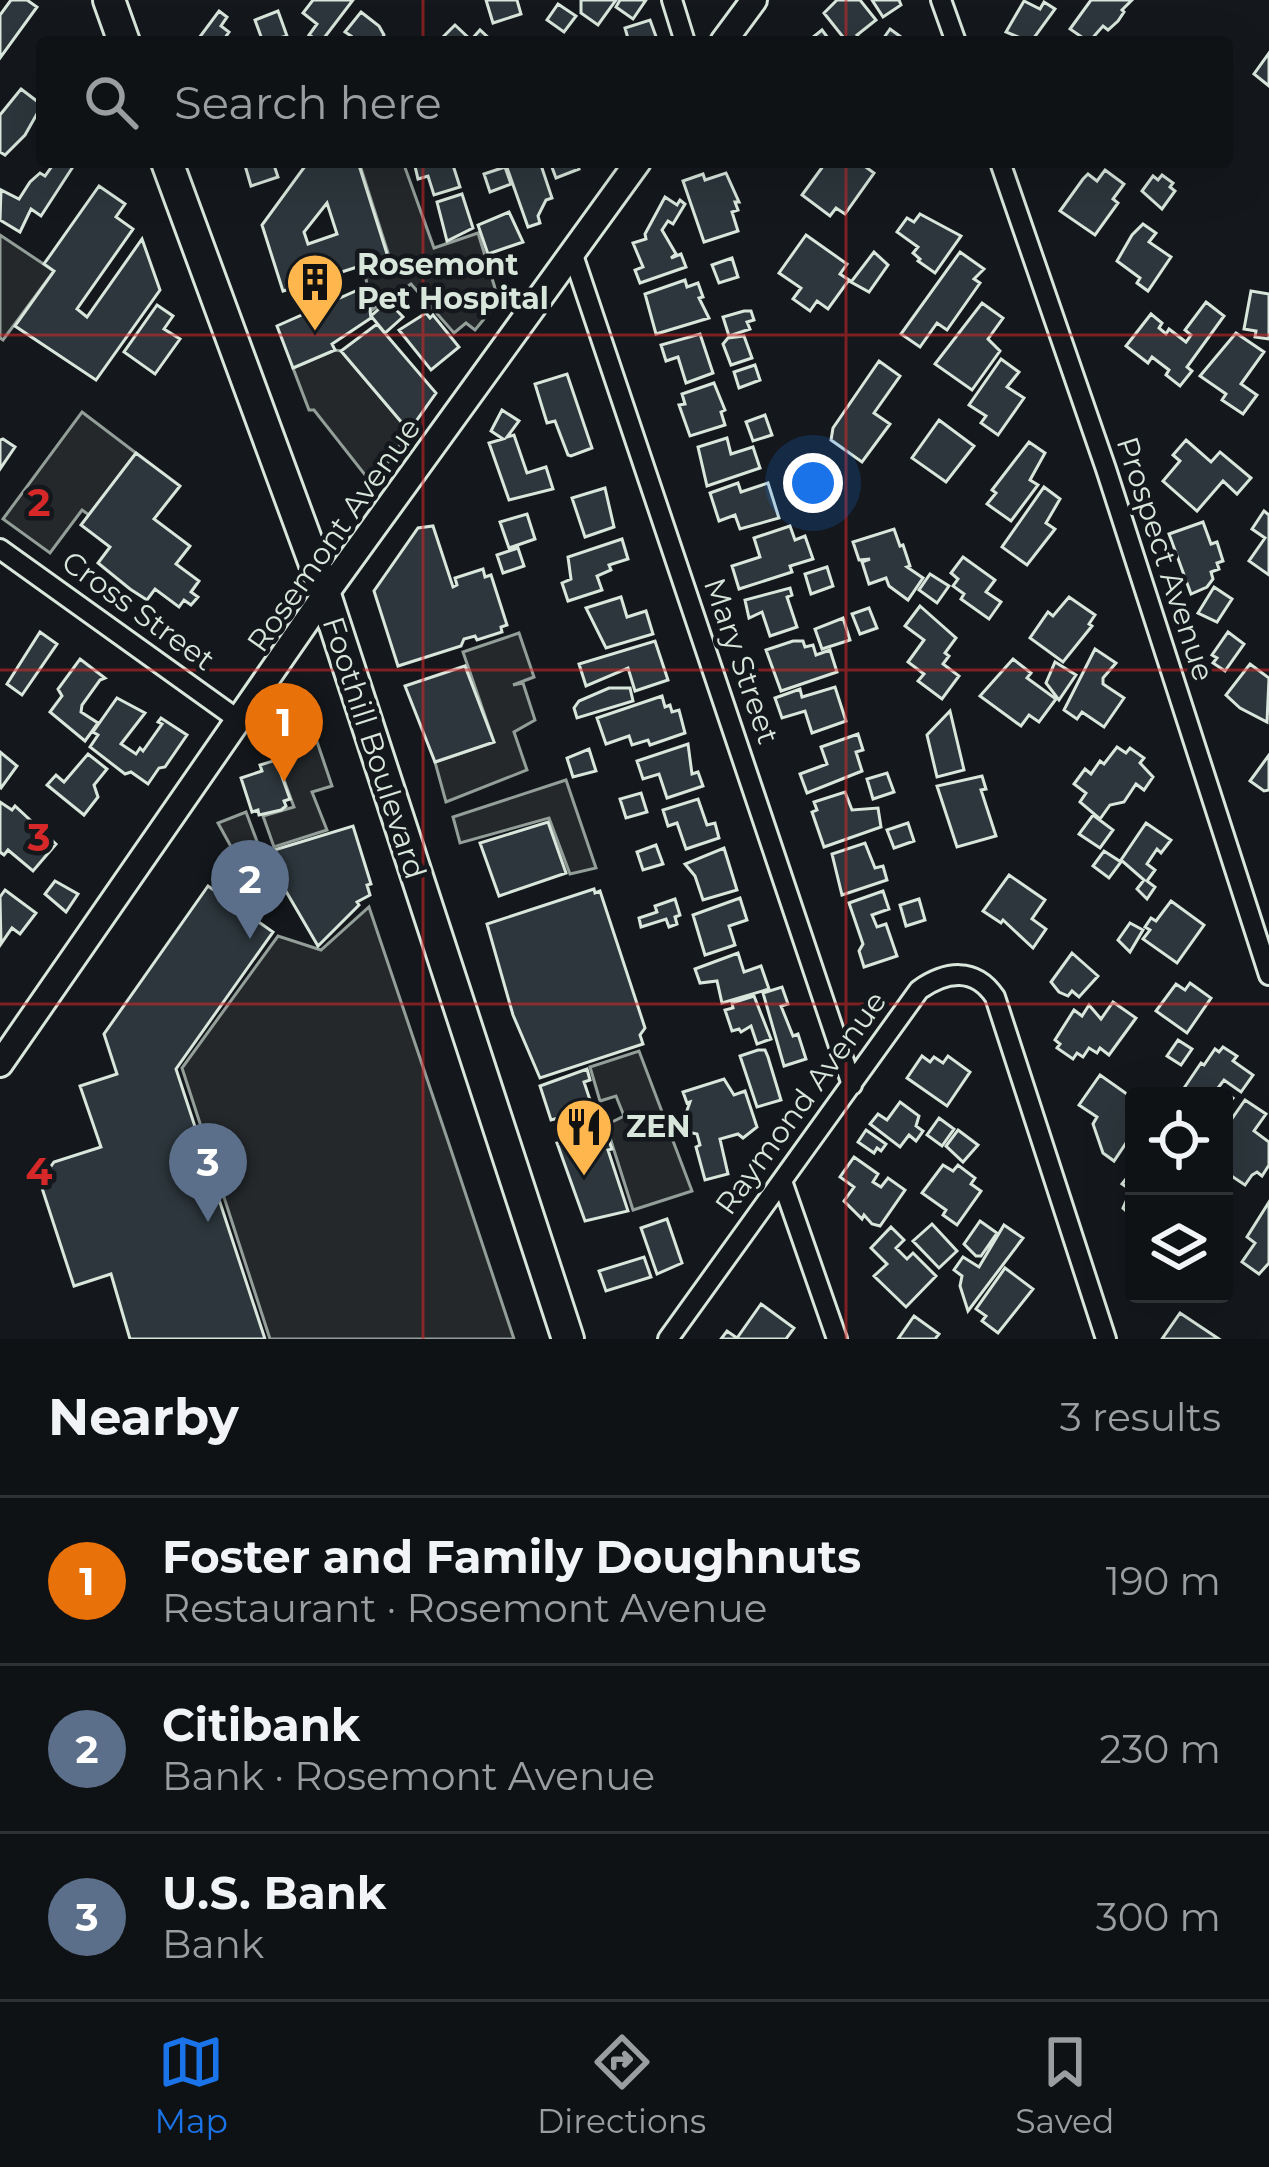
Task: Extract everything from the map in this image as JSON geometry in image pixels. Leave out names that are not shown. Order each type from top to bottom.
[{"type":"main road","points":[[109,0],[122,36]]},
{"type":"main road","name":"Foothill Boulevard","points":[[169,168],[324,596],[568,1339]]},
{"type":"street","points":[[672,0],[684,36]]},
{"type":"street","points":[[727,36],[754,0]]},
{"type":"street","points":[[941,0],[954,36]]},
{"type":"street","name":"Rosemont Avenue","points":[[0,1064],[324,596],[634,168]]},
{"type":"street","name":"Prospect Avenue","points":[[1002,168],[1108,475],[1269,975]]},
{"type":"street","name":"Mary Street","points":[[572,255],[852,1085]]},
{"type":"street","name":"Cross Street","points":[[0,549],[241,722]]},
{"type":"street","name":"Raymond Avenue","points":[[668,1339],[919,990],[952,974],[973,975],[987,986],[1001,1014],[1106,1339]]},
{"type":"street","points":[[782,1181],[836,1339]]},
{"type":"shaded area","points":[[361,168],[405,168],[434,248],[478,233],[499,301],[475,330],[466,323],[454,333],[411,284],[372,310],[364,269],[390,259]]},
{"type":"shaded area","points":[[0,235],[54,271],[3,340],[0,338]]},
{"type":"shaded area","points":[[341,351],[409,431],[373,485],[314,410],[309,410],[293,368]]},
{"type":"shaded area","points":[[82,412],[136,453],[89,515],[82,510],[50,553],[3,519]]},
{"type":"shaded area","points":[[519,633],[534,677],[513,685],[523,683],[535,720],[514,732],[527,770],[446,802],[435,762],[494,742],[463,652]]},
{"type":"shaded area","points":[[292,707],[309,718],[332,786],[312,792],[327,830],[274,847],[263,816],[294,807],[270,742]]},
{"type":"shaded area","points":[[566,780],[596,868],[570,874],[549,818],[460,843],[453,817]]},
{"type":"shaded area","points":[[246,812],[273,884],[246,874],[218,823]]},
{"type":"shaded area","points":[[369,907],[514,1339],[270,1339],[182,1068],[278,936],[321,950]]},
{"type":"shaded area","points":[[639,1051],[692,1191],[633,1210],[606,1125],[624,1116],[616,1096],[600,1101],[590,1067]]},
{"type":"building","points":[[11,0],[27,0],[37,7],[0,58],[0,15]]},
{"type":"building","points":[[313,0],[353,0],[326,36],[309,35],[317,24],[303,13]]},
{"type":"building","points":[[486,0],[517,0],[521,14],[493,23]]},
{"type":"building","points":[[581,0],[616,0],[598,25],[581,13]]},
{"type":"building","points":[[620,0],[646,0],[633,19],[616,7]]},
{"type":"building","points":[[837,0],[860,0],[876,20],[858,36],[842,36],[824,13]]},
{"type":"building","points":[[872,0],[899,0],[901,5],[883,17]]},
{"type":"building","points":[[1091,0],[1132,0],[1108,30],[1103,26],[1094,36],[1080,36],[1070,29]]},
{"type":"building","points":[[1024,1],[1040,9],[1044,2],[1055,9],[1035,36],[1006,32]]},
{"type":"building","points":[[558,4],[576,16],[564,32],[547,20]]},
{"type":"building","points":[[219,11],[227,17],[221,26],[229,32],[226,36],[200,36]]},
{"type":"building","points":[[278,11],[287,36],[261,36],[255,20]]},
{"type":"building","points":[[361,12],[384,35],[351,36],[345,32]]},
{"type":"building","points":[[650,20],[656,36],[627,36],[625,28]]},
{"type":"building","points":[[455,25],[467,36],[444,36]]},
{"type":"building","points":[[1269,53],[1269,86],[1254,74]]},
{"type":"building","points":[[21,89],[36,100],[36,116],[25,135],[5,155],[0,152],[0,115]]},
{"type":"building","points":[[51,168],[72,168],[41,216],[31,209],[20,232],[0,220],[1,190],[19,199],[40,173],[45,176]]},
{"type":"building","points":[[246,168],[275,168],[278,177],[251,186]]},
{"type":"building","points":[[304,168],[360,168],[388,257],[283,291],[262,225]],"holes":[[[327,203],[337,234],[308,244],[304,232]]]},
{"type":"building","points":[[415,168],[454,168],[460,187],[434,195],[428,176],[418,179]]},
{"type":"building","points":[[505,168],[511,184],[490,192],[484,174]]},
{"type":"building","points":[[507,168],[542,168],[552,198],[538,216],[540,223],[528,227]]},
{"type":"building","points":[[552,168],[579,168],[579,169],[556,178]]},
{"type":"building","points":[[822,168],[867,168],[874,173],[845,214],[836,208],[830,216],[802,195]]},
{"type":"building","points":[[1105,170],[1124,184],[1113,199],[1118,203],[1095,235],[1060,211],[1088,174],[1097,181]]},
{"type":"building","points":[[726,173],[739,202],[735,202],[738,210],[732,212],[738,231],[704,242],[683,181]]},
{"type":"building","points":[[1162,175],[1175,191],[1162,209],[1142,191],[1153,176],[1158,180]]},
{"type":"building","points":[[99,186],[125,204],[116,217],[133,229],[77,309],[87,317],[142,239],[160,290],[96,380],[15,326],[54,271],[44,264]]},
{"type":"building","points":[[462,194],[473,228],[447,241],[437,202]]},
{"type":"building","points":[[665,197],[685,204],[673,224],[668,221],[662,230],[676,254],[671,258],[681,254],[686,267],[640,283],[635,270],[643,267],[633,243],[646,239]]},
{"type":"building","points":[[509,212],[523,242],[488,254],[478,225]]},
{"type":"building","points":[[920,214],[961,236],[935,273],[918,261],[913,253],[918,247],[897,232],[907,218],[914,222]]},
{"type":"building","points":[[1143,224],[1156,233],[1149,242],[1171,257],[1148,291],[1137,283],[1140,278],[1117,261]]},
{"type":"building","points":[[806,235],[847,264],[840,274],[849,280],[828,309],[817,301],[810,311],[793,299],[801,288],[779,273]]},
{"type":"building","points":[[874,252],[888,265],[869,292],[851,282]]},
{"type":"building","points":[[960,252],[984,269],[974,279],[980,283],[947,330],[937,323],[920,347],[901,334]]},
{"type":"building","points":[[732,258],[738,277],[719,283],[712,265]]},
{"type":"building","points":[[685,280],[687,287],[698,283],[709,318],[656,334],[645,294]]},
{"type":"building","name":"Rosemont Pet Hospital","points":[[367,286],[371,318],[332,344],[335,350],[293,368],[277,326]]},
{"type":"building","points":[[1251,291],[1269,294],[1269,339],[1244,329]]},
{"type":"building","points":[[388,301],[403,317],[385,333],[371,316]]},
{"type":"building","points":[[1206,302],[1224,316],[1187,367],[1192,371],[1180,386],[1152,357],[1148,363],[1126,346],[1151,314],[1166,334],[1169,329],[1186,342],[1191,335],[1185,330]]},
{"type":"building","points":[[982,303],[1003,318],[988,339],[1000,351],[972,390],[935,364]]},
{"type":"building","points":[[157,305],[173,316],[164,329],[180,339],[155,374],[124,352]]},
{"type":"building","points":[[751,311],[754,320],[747,322],[750,329],[729,336],[723,317]]},
{"type":"building","points":[[426,313],[430,318],[433,315],[459,347],[431,370],[399,330]]},
{"type":"building","points":[[377,324],[436,393],[409,431],[341,351]]},
{"type":"building","points":[[1236,333],[1264,352],[1241,384],[1257,395],[1243,414],[1222,400],[1226,394],[1200,376]]},
{"type":"building","points":[[700,334],[713,373],[686,383],[678,357],[666,361],[661,345]]},
{"type":"building","points":[[744,336],[752,358],[731,365],[723,344],[728,338]]},
{"type":"building","points":[[1001,359],[1019,372],[1007,387],[1024,398],[998,435],[981,423],[986,416],[969,405]]},
{"type":"building","points":[[879,361],[900,376],[874,413],[890,424],[862,462],[831,440],[833,428]]},
{"type":"building","points":[[755,365],[760,380],[739,388],[734,372]]},
{"type":"building","points":[[567,374],[592,448],[571,456],[555,421],[547,423],[535,384]]},
{"type":"building","points":[[714,383],[725,410],[721,412],[725,425],[690,436],[679,405],[685,404],[682,394]]},
{"type":"building","points":[[502,410],[519,421],[507,437],[514,435],[527,473],[546,467],[553,489],[509,500],[489,443],[503,439],[491,431]]},
{"type":"building","points":[[765,415],[772,435],[753,441],[746,422]]},
{"type":"building","points":[[939,420],[974,446],[946,482],[912,458]]},
{"type":"building","points":[[727,438],[731,454],[753,447],[760,468],[707,486],[698,447]]},
{"type":"building","points":[[0,440],[15,447],[0,469]]},
{"type":"building","points":[[1186,440],[1211,462],[1220,452],[1251,478],[1237,494],[1223,481],[1197,511],[1163,481],[1180,461],[1173,455]]},
{"type":"building","points":[[1029,442],[1045,453],[1030,480],[1038,485],[1011,521],[987,504],[996,493],[992,490]]},
{"type":"building","points":[[136,453],[180,486],[154,519],[190,546],[176,564],[199,581],[191,592],[198,597],[191,605],[184,600],[179,607],[155,589],[147,600],[130,589],[98,563],[110,547],[81,525]]},
{"type":"building","points":[[738,483],[741,492],[768,483],[779,518],[740,529],[735,515],[719,521],[710,493]]},
{"type":"building","points":[[1044,487],[1060,499],[1046,523],[1055,529],[1027,565],[1002,547]]},
{"type":"building","points":[[605,488],[614,527],[585,537],[572,498]]},
{"type":"building","points":[[1264,511],[1269,515],[1269,575],[1249,561],[1265,538],[1252,529]]},
{"type":"building","points":[[527,514],[535,539],[509,548],[500,522]]},
{"type":"building","points":[[1203,522],[1223,561],[1211,572],[1213,579],[1207,587],[1191,594],[1169,534]]},
{"type":"building","points":[[433,526],[453,587],[455,578],[483,569],[485,577],[491,575],[507,625],[501,627],[502,632],[464,639],[461,646],[398,666],[374,591],[418,528]]},
{"type":"building","points":[[790,526],[795,540],[805,536],[813,559],[790,566],[792,572],[739,589],[732,566],[760,557],[754,538]]},
{"type":"building","points":[[894,529],[907,567],[923,578],[908,600],[886,578],[869,584],[862,562],[870,559],[859,560],[853,542]]},
{"type":"building","points":[[622,539],[628,559],[609,565],[611,570],[597,576],[602,590],[568,601],[562,583],[571,579],[568,557]]},
{"type":"building","points":[[518,548],[524,566],[503,573],[497,555]]},
{"type":"building","points":[[963,557],[995,580],[986,592],[1001,602],[989,619],[961,599],[964,594],[953,586],[958,579],[951,573]]},
{"type":"building","points":[[827,567],[833,586],[811,594],[805,574]]},
{"type":"building","points":[[930,574],[949,586],[937,603],[919,590]]},
{"type":"building","points":[[1214,587],[1232,599],[1217,622],[1198,613]]},
{"type":"building","points":[[790,588],[792,595],[787,597],[797,627],[770,636],[762,612],[749,618],[745,600]]},
{"type":"building","points":[[621,597],[627,617],[646,611],[653,634],[606,648],[586,608]]},
{"type":"building","points":[[1069,597],[1095,615],[1092,626],[1063,662],[1030,638],[1048,612],[1053,616]]},
{"type":"building","points":[[920,606],[956,638],[943,664],[959,676],[942,699],[918,681],[924,674],[908,662],[924,640],[905,626]]},
{"type":"building","points":[[869,608],[877,628],[860,634],[852,614]]},
{"type":"building","points":[[843,618],[850,640],[822,649],[815,629]]},
{"type":"building","points":[[40,632],[57,644],[22,695],[7,684]]},
{"type":"building","points":[[1228,632],[1244,644],[1225,671],[1213,663],[1217,658],[1212,655]]},
{"type":"building","points":[[655,641],[668,680],[635,691],[628,668],[586,686],[579,664]]},
{"type":"building","points":[[793,641],[813,645],[816,655],[830,650],[837,672],[781,691],[766,650]]},
{"type":"building","points":[[1095,649],[1116,663],[1103,684],[1124,698],[1104,727],[1082,712],[1077,719],[1064,710]]},
{"type":"building","points":[[80,659],[105,678],[82,705],[81,712],[98,723],[85,741],[50,712],[62,696],[58,689]]},
{"type":"building","points":[[1013,659],[1031,673],[1027,678],[1056,699],[1039,722],[1029,715],[1021,726],[980,696]]},
{"type":"building","points":[[1055,662],[1076,675],[1059,700],[1046,683]]},
{"type":"building","points":[[1250,664],[1269,678],[1267,722],[1226,695]]},
{"type":"building","points":[[465,666],[494,742],[435,762],[405,686]]},
{"type":"building","points":[[835,687],[846,721],[812,733],[805,711],[782,718],[775,698],[800,689],[802,697]]},
{"type":"building","points":[[609,688],[630,688],[633,701],[577,718],[574,708],[579,701]]},
{"type":"building","points":[[662,696],[665,707],[679,710],[685,733],[650,745],[648,740],[632,745],[629,736],[606,744],[597,718]]},
{"type":"building","points":[[117,698],[145,713],[121,744],[136,754],[162,724],[158,722],[161,718],[187,735],[148,784],[131,772],[125,774],[90,747],[98,735],[93,732]]},
{"type":"building","points":[[950,711],[964,770],[937,777],[927,735]]},
{"type":"building","points":[[858,734],[863,750],[856,752],[862,771],[807,793],[800,774],[827,764],[821,747]]},
{"type":"building","points":[[688,744],[692,774],[698,772],[703,786],[667,798],[659,774],[643,779],[637,761]]},
{"type":"building","points":[[1117,747],[1126,753],[1130,748],[1144,758],[1140,763],[1153,777],[1144,790],[1136,784],[1124,802],[1110,805],[1100,819],[1080,802],[1086,793],[1074,784],[1085,769],[1091,774],[1100,761],[1104,764]]},
{"type":"building","points":[[589,749],[596,771],[573,777],[567,758]]},
{"type":"building","points":[[0,752],[17,766],[1,788],[0,787]]},
{"type":"building","points":[[88,754],[107,769],[94,785],[98,797],[84,815],[47,785],[56,775],[64,782]]},
{"type":"building","points":[[1269,755],[1269,790],[1264,791],[1250,781]]},
{"type":"building","points":[[276,760],[290,799],[281,810],[259,815],[258,810],[252,812],[241,778]]},
{"type":"building","points":[[887,773],[894,792],[873,799],[867,779]]},
{"type":"building","points":[[982,776],[986,789],[981,790],[996,836],[957,847],[937,786]]},
{"type":"building","points":[[845,792],[852,810],[878,808],[881,827],[824,847],[812,812],[817,810],[814,802]]},
{"type":"building","points":[[641,793],[647,812],[626,818],[620,799]]},
{"type":"building","points":[[698,799],[707,825],[715,823],[719,838],[686,849],[677,823],[668,826],[663,810]]},
{"type":"building","points":[[0,802],[12,810],[15,806],[56,844],[33,871],[8,850],[4,855],[0,852]]},
{"type":"building","points":[[1093,815],[1113,830],[1100,848],[1079,834]]},
{"type":"building","points":[[548,822],[566,873],[499,896],[480,843]]},
{"type":"building","points":[[908,823],[914,841],[894,848],[887,830]]},
{"type":"building","points":[[1146,823],[1171,840],[1147,864],[1155,870],[1147,881],[1155,887],[1147,899],[1137,889],[1144,880],[1121,860]]},
{"type":"building","points":[[353,826],[371,884],[367,885],[370,895],[357,902],[318,946],[266,857],[271,851]]},
{"type":"building","points":[[865,843],[875,868],[883,866],[887,880],[842,895],[832,854]]},
{"type":"building","points":[[656,845],[663,864],[643,870],[637,852]]},
{"type":"building","points":[[724,848],[737,890],[703,900],[685,864]]},
{"type":"building","points":[[1104,851],[1121,862],[1109,878],[1093,866]]},
{"type":"building","points":[[1009,875],[1045,900],[1032,919],[1046,929],[1033,948],[1003,920],[983,911]]},
{"type":"building","points":[[55,881],[78,894],[66,912],[45,894]]},
{"type":"building","points":[[208,886],[273,932],[176,1069],[265,1339],[130,1339],[111,1274],[74,1286],[40,1182],[54,1162],[101,1147],[80,1086],[117,1074],[104,1034]]},
{"type":"building","points":[[594,889],[600,891],[645,1028],[640,1035],[643,1044],[540,1078],[513,1015],[487,924]]},
{"type":"building","points":[[5,890],[36,913],[20,934],[12,928],[1,944],[0,897]]},
{"type":"building","points":[[883,891],[889,909],[872,915],[877,927],[886,924],[897,956],[864,967],[859,951],[863,944],[849,903]]},
{"type":"building","points":[[740,898],[747,920],[729,926],[735,945],[705,955],[693,915]]},
{"type":"building","points":[[675,899],[680,915],[675,917],[677,924],[669,927],[666,919],[641,927],[639,918]]},
{"type":"building","points":[[919,899],[925,920],[906,926],[900,905]]},
{"type":"building","points":[[1171,901],[1204,925],[1177,963],[1143,939],[1151,918],[1156,921]]},
{"type":"building","points":[[1130,923],[1143,930],[1130,952],[1118,940]]},
{"type":"building","points":[[738,953],[744,972],[761,966],[769,989],[722,1003],[717,981],[700,983],[695,969]]},
{"type":"building","points":[[1072,953],[1098,976],[1079,997],[1072,991],[1068,996],[1059,992],[1051,982]]},
{"type":"building","points":[[1190,983],[1211,998],[1187,1033],[1156,1011],[1176,984],[1185,990]]},
{"type":"building","points":[[782,987],[788,1004],[781,1006],[806,1059],[784,1066],[763,993]]},
{"type":"building","points":[[754,996],[771,1039],[757,1044],[751,1026],[732,1031],[725,1010]]},
{"type":"building","points":[[1113,1002],[1136,1018],[1109,1055],[1100,1048],[1097,1053],[1089,1048],[1083,1057],[1077,1053],[1073,1059],[1057,1048],[1060,1044],[1055,1040],[1074,1010],[1082,1016],[1089,1005],[1101,1019]]},
{"type":"building","points":[[1178,1040],[1192,1049],[1181,1065],[1167,1056]]},
{"type":"building","points":[[1223,1047],[1237,1056],[1233,1061],[1253,1075],[1241,1092],[1224,1080],[1219,1087],[1185,1087],[1201,1063],[1215,1049],[1219,1052]]},
{"type":"building","points":[[765,1050],[781,1100],[757,1107],[740,1056]]},
{"type":"building","points":[[922,1056],[943,1063],[948,1056],[970,1072],[947,1106],[907,1078]]},
{"type":"building","points":[[587,1069],[590,1080],[584,1082],[593,1109],[551,1120],[540,1086]]},
{"type":"building","points":[[1100,1075],[1125,1093],[1125,1144],[1114,1161],[1103,1153],[1093,1124],[1097,1117],[1079,1105]]},
{"type":"building","points":[[724,1079],[734,1095],[745,1091],[757,1127],[743,1138],[738,1134],[720,1139],[728,1174],[705,1180],[697,1134],[688,1132],[684,1119],[690,1102],[683,1092]]},
{"type":"building","points":[[1245,1100],[1266,1114],[1254,1131],[1269,1142],[1269,1165],[1262,1176],[1257,1172],[1245,1185],[1233,1177],[1233,1117]]},
{"type":"building","points":[[900,1102],[919,1116],[916,1126],[923,1131],[916,1141],[909,1135],[900,1147],[870,1124],[878,1114],[887,1120]]},
{"type":"building","points":[[939,1118],[954,1129],[942,1146],[927,1135]]},
{"type":"building","points":[[605,1130],[628,1211],[585,1221],[557,1143]]},
{"type":"building","points":[[866,1130],[886,1144],[881,1151],[877,1148],[874,1153],[858,1142]]},
{"type":"building","points":[[958,1130],[978,1145],[963,1162],[946,1146]]},
{"type":"building","points":[[854,1157],[878,1174],[873,1182],[881,1187],[888,1178],[905,1190],[880,1226],[864,1215],[862,1219],[844,1201],[854,1187],[840,1177]]},
{"type":"building","points":[[943,1165],[953,1171],[958,1165],[975,1178],[971,1184],[981,1191],[957,1225],[943,1215],[946,1210],[922,1193]]},
{"type":"building","points":[[1269,1202],[1269,1263],[1259,1274],[1242,1262],[1255,1243],[1247,1237]]},
{"type":"building","points":[[667,1219],[682,1263],[657,1274],[641,1228]]},
{"type":"building","points":[[980,1221],[997,1233],[981,1256],[976,1256],[964,1244]]},
{"type":"building","points":[[932,1224],[957,1251],[939,1268],[913,1241]]},
{"type":"building","points":[[1004,1225],[1023,1238],[968,1311],[960,1286],[962,1276],[954,1270],[963,1257],[979,1267]]},
{"type":"building","points":[[891,1227],[904,1240],[896,1248],[907,1259],[913,1253],[936,1276],[906,1307],[874,1276],[887,1264],[871,1248]]},
{"type":"building","points":[[644,1257],[651,1277],[606,1291],[599,1271]]},
{"type":"building","points":[[1005,1268],[1033,1289],[998,1333],[982,1321],[986,1316],[976,1309]]},
{"type":"building","points":[[761,1304],[794,1328],[786,1339],[721,1339],[727,1331],[737,1338]]},
{"type":"building","points":[[1180,1313],[1219,1339],[1162,1339]]},
{"type":"building","points":[[914,1316],[939,1334],[935,1339],[898,1339]]},
{"type":"place","name":"Rosemont Pet Hospital","points":[[315,333]]},
{"type":"place","name":"Foster and Family Doughnuts","points":[[284,782]]},
{"type":"place","name":"Citibank","points":[[250,939]]},
{"type":"place","name":"ZEN","points":[[584,1178]]},
{"type":"place","name":"U.S. Bank","points":[[208,1222]]}]
